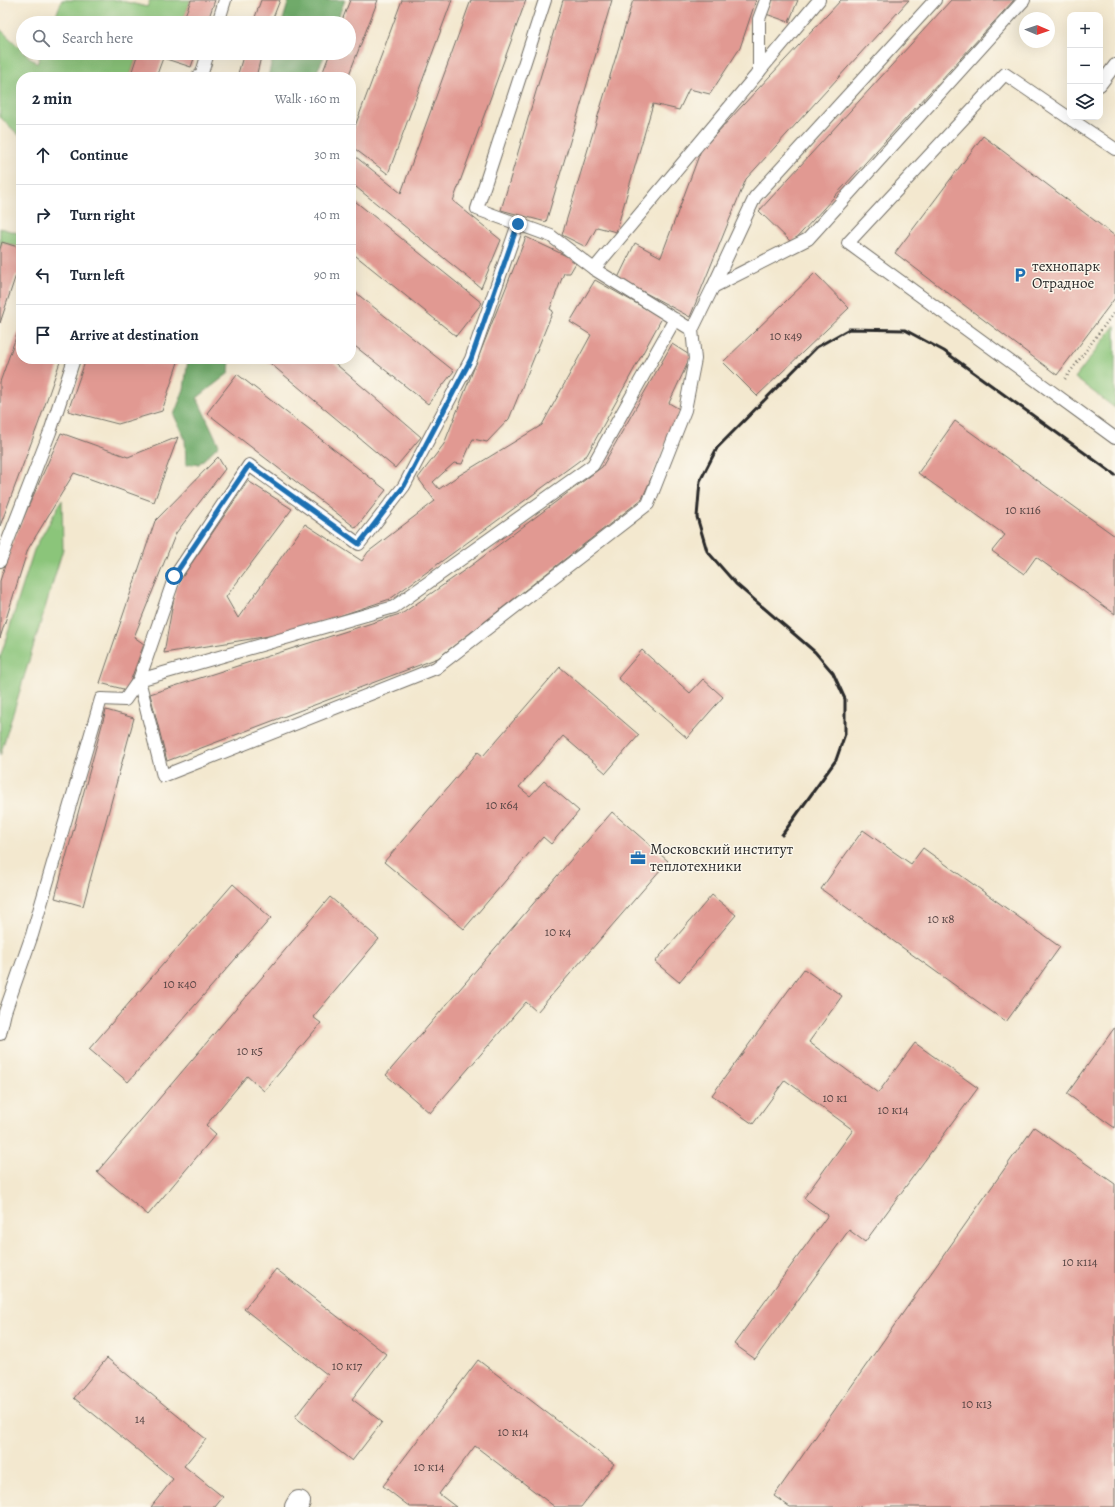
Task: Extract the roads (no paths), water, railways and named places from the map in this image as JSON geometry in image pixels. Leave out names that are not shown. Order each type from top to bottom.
[{"type":"lane","points":[[220,16],[225,0]]},
{"type":"lane","points":[[545,0],[477,209],[551,236],[594,269],[692,330]]},
{"type":"lane","points":[[759,72],[759,19],[766,0]]},
{"type":"lane","points":[[594,269],[819,0]]},
{"type":"lane","points":[[139,680],[163,776],[436,668],[648,504],[685,410],[695,359],[692,330],[755,197],[935,0]]},
{"type":"lane","points":[[713,287],[808,239],[1024,0]]},
{"type":"lane","points":[[202,72],[206,60]]},
{"type":"lane","points":[[1101,84],[1115,65]]},
{"type":"lane","points":[[1067,114],[1005,74],[848,243],[1115,438]]},
{"type":"lane","points":[[1076,120],[1115,149]]},
{"type":"lane","points":[[0,1034],[5,1012],[32,935],[101,699],[125,700],[139,680],[174,576],[249,465],[359,544],[404,486],[471,359],[518,224]]},
{"type":"lane","points":[[139,680],[394,607],[593,465],[674,319]]},
{"type":"lane","points":[[0,561],[50,432],[72,364]]},
{"type":"railway","points":[[782,835],[836,760],[845,734],[845,699],[833,673],[815,652],[736,584],[707,551],[697,517],[700,481],[717,448],[817,347],[849,329],[905,330],[944,351],[1115,475]]},
{"type":"place","name":"технопарк Отрадное","points":[[1020,275]]},
{"type":"place","name":"Московский институт теплотехники","points":[[638,858]]}]
